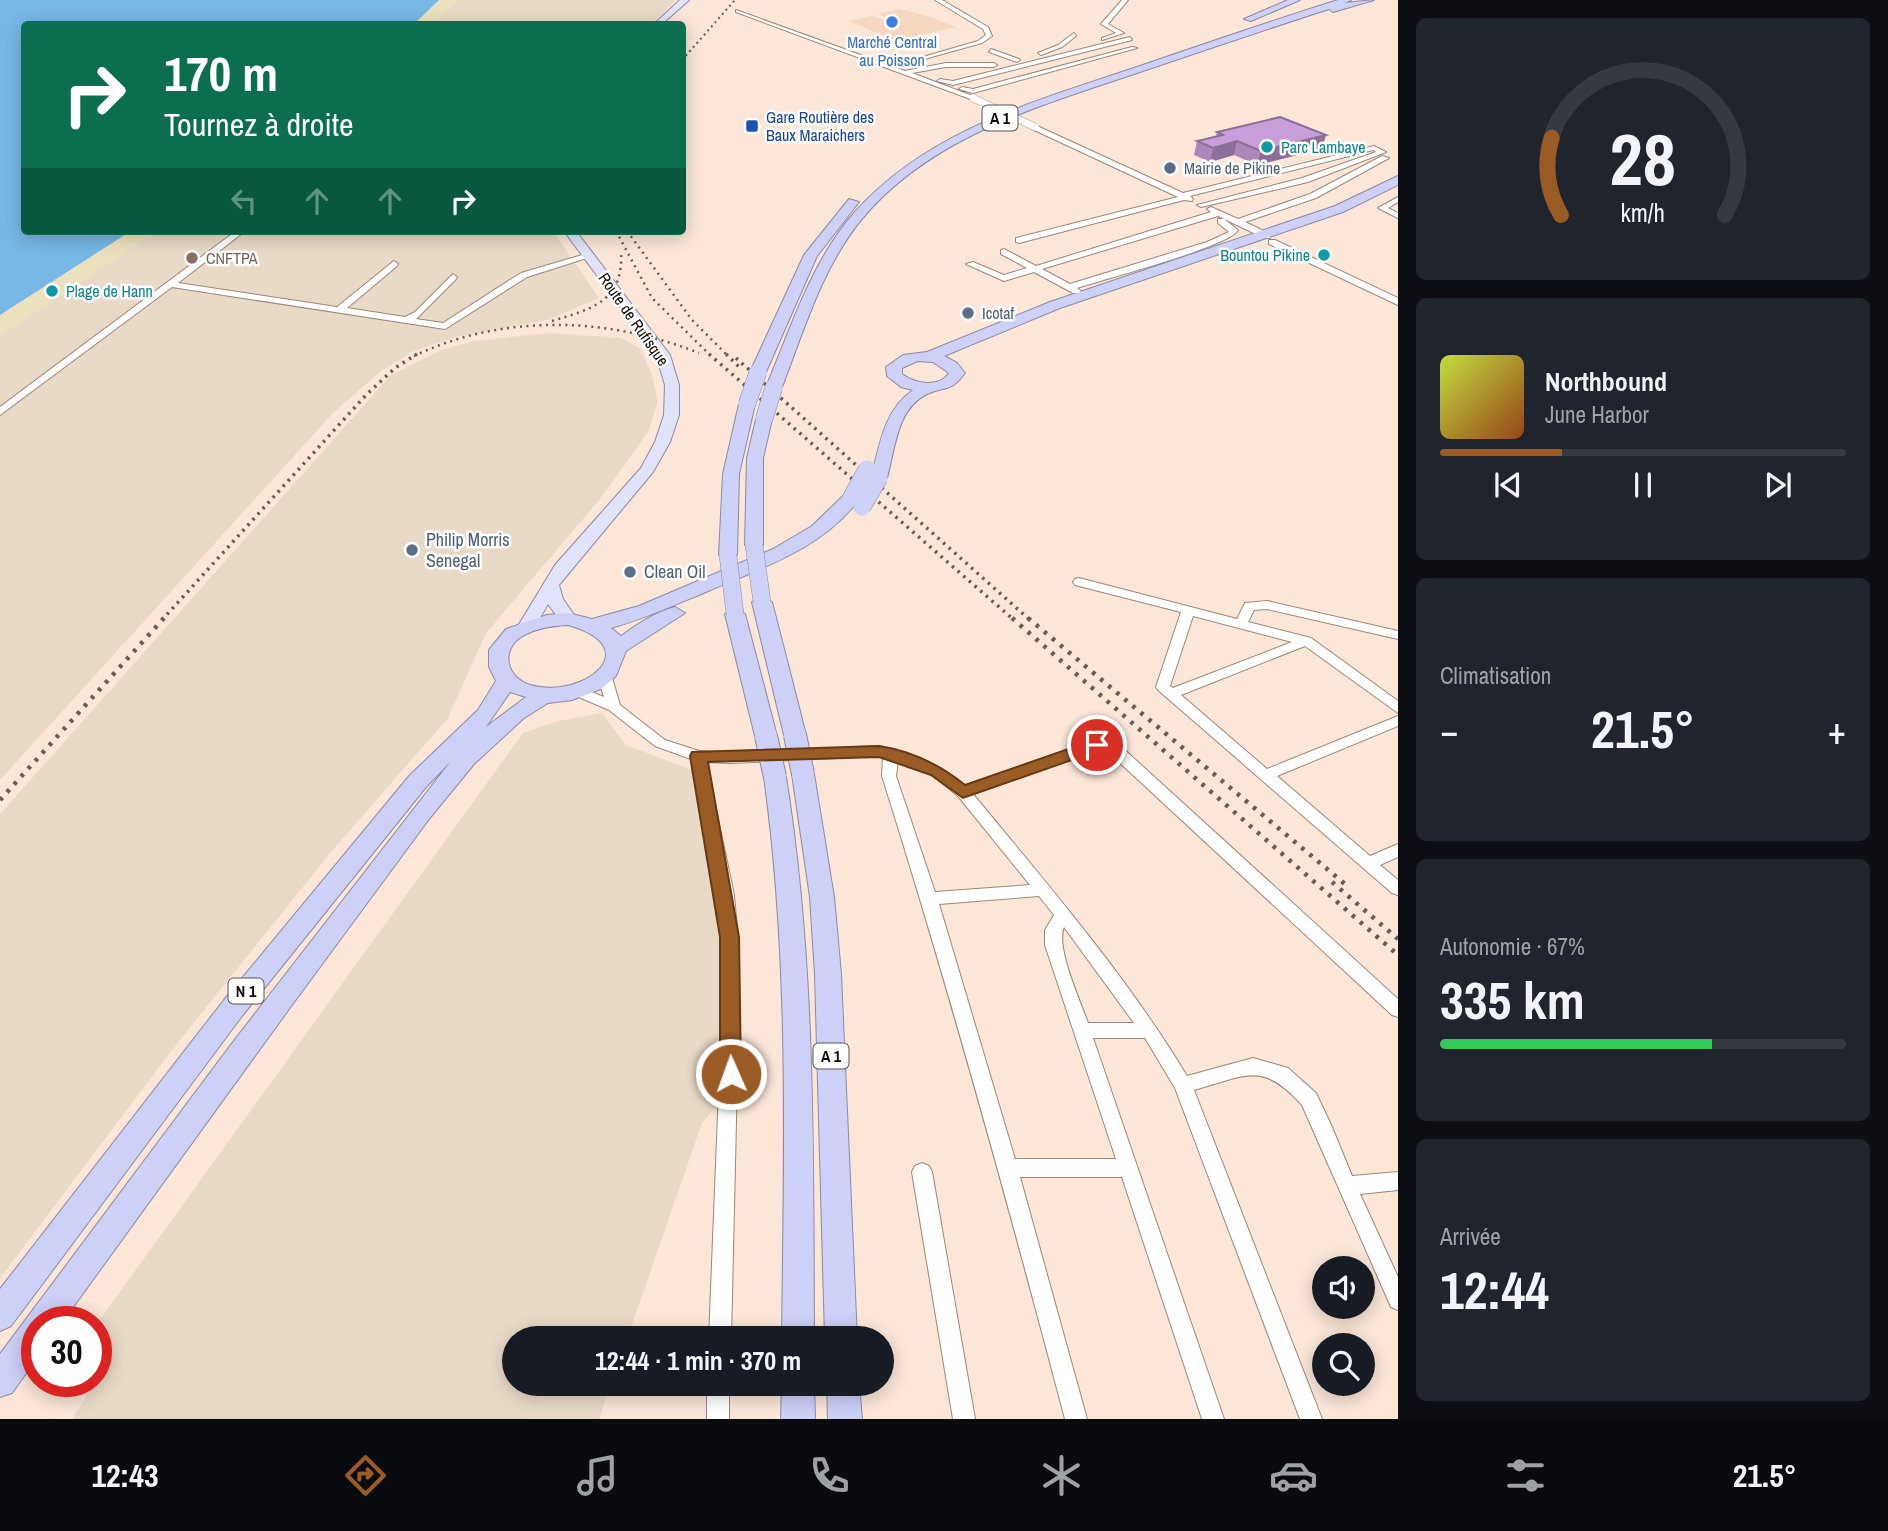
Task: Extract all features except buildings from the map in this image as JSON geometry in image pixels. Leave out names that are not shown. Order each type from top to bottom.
[{"type":"highway","points":[[1192,44],[1296,0]]},
{"type":"highway","name":"A 1","points":[[798,1326],[797,962],[791,885],[775,777],[735,614],[729,555],[731,474],[747,404],[758,372],[811,255],[852,203],[887,172],[946,134],[1003,108],[1327,0]]},
{"type":"highway","name":"A 1","points":[[841,1326],[828,974],[822,897],[803,774],[762,602],[754,545],[755,458],[774,387],[820,279],[839,242],[872,201],[915,165],[957,139],[1024,108],[1347,0]]},
{"type":"highway","points":[[1270,25],[1370,0]]},
{"type":"highway","points":[[617,648],[651,624],[810,553],[856,502],[873,474],[902,410],[913,396],[950,383],[956,378],[954,367],[960,357],[971,348],[1046,316],[1272,239],[1339,209],[1398,191]]},
{"type":"highway","points":[[930,388],[900,381],[893,371],[898,362],[929,357],[1123,281],[1272,239]]},
{"type":"highway","points":[[929,357],[954,367]]},
{"type":"highway","points":[[873,474],[876,433],[900,381]]},
{"type":"highway","points":[[594,625],[635,615],[785,552],[856,502]]},
{"type":"highway","points":[[506,681],[499,669],[497,657],[507,639],[527,625],[568,619],[594,625],[611,638],[617,648],[613,669],[605,678]]},
{"type":"highway","name":"N 1","points":[[0,1315],[233,1008],[418,782],[485,715],[506,681],[523,691],[545,695],[579,692],[605,678]]},
{"type":"highway","name":"N 1","points":[[55,1306],[246,1042],[461,765],[498,726],[545,695]]},
{"type":"highway","points":[[0,1381],[21,1353]]},
{"type":"highway","points":[[798,1396],[798,1419]]},
{"type":"highway","points":[[844,1396],[845,1419]]},
{"type":"main road","points":[[661,21],[685,0]]},
{"type":"main road","name":"Route de Rufisque","points":[[527,625],[550,584],[566,563],[622,505],[654,460],[674,400],[669,368],[663,355],[573,235]]},
{"type":"main road","points":[[550,584],[554,600],[568,619]]},
{"type":"street","points":[[893,68],[979,42],[989,36],[986,28],[938,0]]},
{"type":"street","points":[[909,71],[946,65],[983,67],[1017,60],[1060,46],[1094,42],[1121,33],[1104,24],[1125,0]]},
{"type":"street","points":[[738,11],[893,68],[973,91],[1135,50],[1117,43]]},
{"type":"street","points":[[1060,46],[1074,35]]},
{"type":"street","points":[[948,83],[1130,39]]},
{"type":"street","points":[[991,51],[1017,60]]},
{"type":"street","points":[[909,71],[973,98],[1201,205],[1229,226],[1233,233],[1191,250],[1069,287]]},
{"type":"street","points":[[1018,240],[1142,209],[1313,161],[1374,149],[1388,154]]},
{"type":"street","points":[[1201,205],[1305,180],[1388,154]]},
{"type":"street","points":[[1237,222],[1313,196],[1388,154]]},
{"type":"street","points":[[1398,191],[1382,208],[1398,216]]},
{"type":"street","points":[[1142,209],[1154,214]]},
{"type":"street","points":[[970,264],[1001,278],[1214,214],[1237,222],[1398,302]]},
{"type":"street","points":[[1165,220],[1177,225]]},
{"type":"street","points":[[0,412],[235,235]]},
{"type":"street","points":[[1272,239],[1398,295]]},
{"type":"street","points":[[1004,253],[1084,295]]},
{"type":"street","points":[[168,284],[445,326],[524,275],[589,256]]},
{"type":"street","points":[[1076,257],[1087,262]]},
{"type":"street","points":[[339,310],[394,264]]},
{"type":"street","points":[[1097,268],[1123,281]]},
{"type":"street","points":[[407,320],[418,314],[453,277]]},
{"type":"street","points":[[1079,582],[1306,641],[1398,708]]},
{"type":"street","points":[[1241,623],[1250,606],[1266,605],[1398,635]]},
{"type":"street","points":[[1188,610],[1163,687],[1398,889]]},
{"type":"street","points":[[1170,694],[1306,641]]},
{"type":"street","points":[[605,678],[614,707]]},
{"type":"street","points":[[579,692],[614,707],[652,738],[698,756],[730,758],[879,751],[937,771],[963,792],[1063,914],[1150,1030],[1183,1085],[1311,1419]]},
{"type":"street","points":[[1266,775],[1398,721]]},
{"type":"street","points":[[963,792],[1097,745],[1111,746],[1398,1010]]},
{"type":"street","points":[[891,754],[889,776],[929,899],[1008,1168],[1076,1419]]},
{"type":"street","points":[[698,756],[730,937],[730,1104],[724,1169],[720,1326]]},
{"type":"street","points":[[1369,863],[1398,850]]},
{"type":"street","points":[[929,899],[1043,890]]},
{"type":"street","points":[[1063,914],[1053,930],[1053,945],[1213,1419]]},
{"type":"street","points":[[1084,1031],[1150,1030]]},
{"type":"street","points":[[1183,1085],[1253,1066],[1282,1074],[1308,1099],[1398,1300]]},
{"type":"street","points":[[1008,1168],[1129,1168]]},
{"type":"street","points":[[922,1172],[964,1419]]},
{"type":"street","points":[[1346,1186],[1398,1181]]},
{"type":"street","points":[[718,1419],[719,1396]]},
{"type":"shaded area","points":[[459,0],[676,0],[654,21],[434,21]]},
{"type":"shaded area","points":[[900,9],[956,27],[896,41],[849,21],[872,16],[895,23],[899,22],[877,14]]},
{"type":"shaded area","points":[[150,235],[556,235],[599,298],[548,320],[460,336],[414,351],[381,371],[333,413],[0,780],[0,336]]},
{"type":"shaded area","points":[[549,333],[621,338],[640,348],[652,375],[658,402],[648,432],[600,499],[486,633],[448,718],[331,852],[179,1041],[0,1278],[0,814],[390,376],[441,350],[474,341]]},
{"type":"shaded area","points":[[602,713],[626,745],[702,774],[727,887],[720,1102],[702,1123],[632,1326],[502,1326],[502,1396],[607,1396],[599,1419],[72,1419],[86,1397],[112,1397],[112,1306],[110,1306],[523,733],[558,721]]},
{"type":"sand","points":[[439,0],[459,0],[434,21],[417,21]]},
{"type":"sand","name":"Plage de Hann","points":[[125,235],[150,235],[0,336],[0,315]]},
{"type":"water","points":[[0,0],[439,0],[417,21],[21,21],[21,235],[125,235],[0,315]]},
{"type":"railway","points":[[686,55],[735,0]]},
{"type":"railway","points":[[618,235],[652,298],[711,356]]},
{"type":"railway","points":[[630,235],[692,320],[740,368]]},
{"type":"railway","points":[[552,321],[580,312],[603,300],[617,282],[621,269],[621,252]]},
{"type":"railway","points":[[414,356],[448,342],[484,332],[556,325],[629,332],[699,353]]},
{"type":"railway","points":[[162,620],[366,395],[395,368],[417,354]]},
{"type":"railway","points":[[709,354],[1014,620]]},
{"type":"railway","points":[[736,358],[1030,620]]},
{"type":"railway","points":[[0,800],[164,618]]},
{"type":"railway","points":[[1012,618],[1398,955]]},
{"type":"railway","points":[[1028,618],[1345,884]]},
{"type":"railway","points":[[1332,882],[1398,939]]},
{"type":"place","name":"Marché Central au Poisson","points":[[892,22]]},
{"type":"place","name":"Gare Routière des Baux Maraichers","points":[[752,126]]},
{"type":"place","name":"Parc Lambaye","points":[[1267,147]]},
{"type":"place","name":"Mairie de Pikine","points":[[1170,168]]},
{"type":"place","name":"Bountou Pikine","points":[[1324,255]]},
{"type":"place","name":"CNFTPA","points":[[192,258]]},
{"type":"place","name":"Plage de Hann","points":[[52,291]]},
{"type":"place","name":"Icotaf","points":[[968,313]]},
{"type":"place","name":"Philip Morris Senegal","points":[[412,550]]},
{"type":"place","name":"Clean Oil","points":[[630,572]]},
{"type":"route","points":[[731,1074],[728,992],[730,937],[698,756],[730,758],[879,751],[923,764],[949,778],[963,792],[1097,745]]}]
